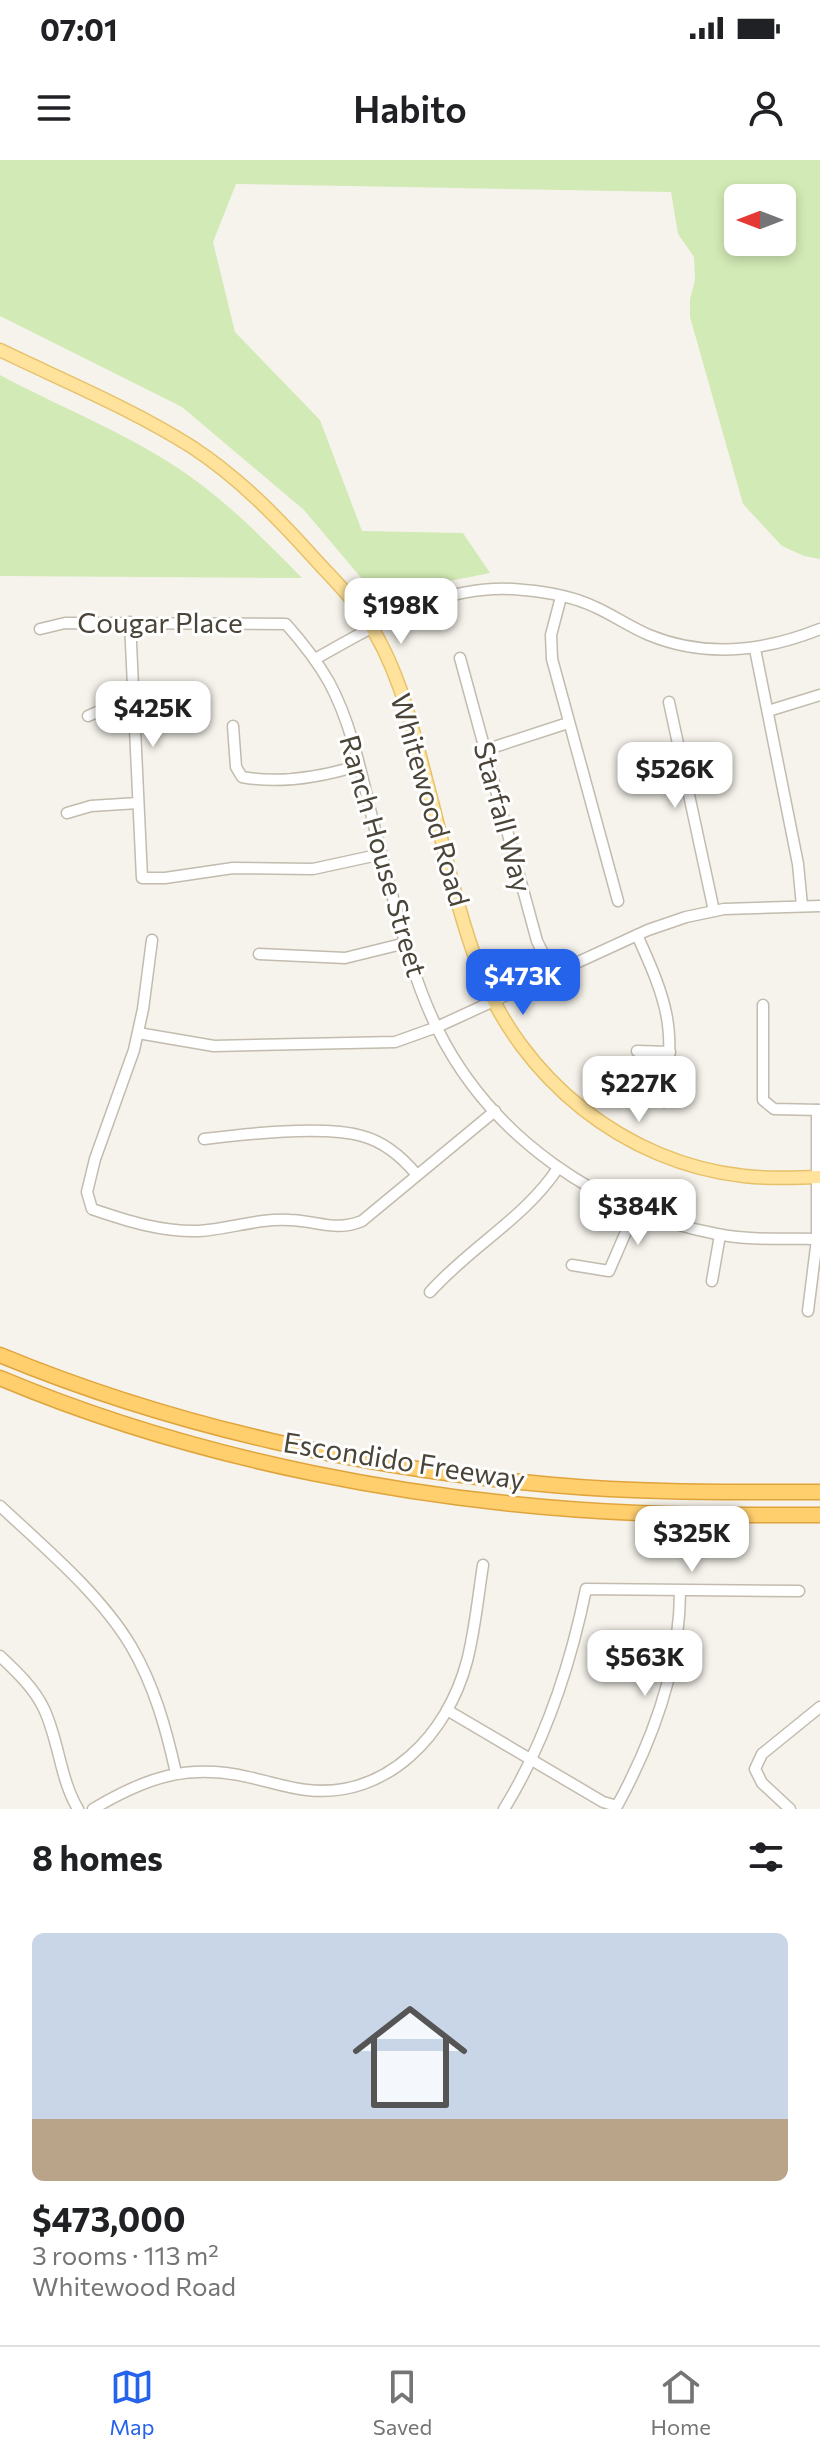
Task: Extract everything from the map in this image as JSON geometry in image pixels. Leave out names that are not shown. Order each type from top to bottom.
[{"type":"highway","name":"Escondido Freeway","points":[[0,1355],[95,1390],[214,1425],[314,1450],[403,1467],[479,1477],[665,1492],[820,1492]]},
{"type":"highway","name":"Escondido Freeway","points":[[0,1378],[67,1405],[228,1453],[328,1476],[426,1493],[640,1513],[820,1515]]},
{"type":"main road","name":"Whitewood Road","points":[[0,350],[153,425],[225,470],[284,523],[346,593],[371,629],[397,680],[407,708],[479,968],[494,1002],[518,1042],[546,1076],[592,1116],[635,1143],[673,1159],[717,1171],[765,1178],[818,1177]]},
{"type":"street","points":[[315,659],[421,603],[463,592],[497,589],[524,590],[592,605],[649,635],[705,649],[755,649],[820,629]]},
{"type":"street","points":[[561,597],[551,635],[552,659],[618,901]]},
{"type":"street","points":[[130,622],[142,878],[165,878],[233,868],[313,869],[382,854]]},
{"type":"street","name":"Cougar Place","points":[[40,629],[65,623],[280,622]]},
{"type":"street","name":"Ranch House Street","points":[[280,622],[286,624],[315,659],[341,709],[418,982],[437,1027],[461,1069],[495,1111],[558,1168],[635,1211],[720,1235],[818,1239]]},
{"type":"street","points":[[755,649],[798,864],[802,906]]},
{"type":"street","name":"Starfall Way","points":[[460,658],[537,941],[553,974]]},
{"type":"street","points":[[768,711],[820,695]]},
{"type":"street","points":[[669,702],[714,911]]},
{"type":"street","points":[[88,716],[104,709],[135,707]]},
{"type":"street","points":[[485,750],[568,723]]},
{"type":"street","points":[[233,726],[236,767],[242,777],[304,778],[333,774],[357,766]]},
{"type":"street","points":[[67,813],[91,806],[138,803]]},
{"type":"street","points":[[138,1033],[214,1046],[395,1042],[494,1002],[637,935],[686,917],[714,911],[820,906]]},
{"type":"street","points":[[637,935],[662,992],[669,1021],[670,1065],[664,1102]]},
{"type":"street","points":[[152,940],[138,1033],[95,1159],[87,1192],[92,1209],[145,1227],[197,1231],[258,1221],[292,1220],[347,1227],[362,1221],[495,1111]]},
{"type":"street","points":[[259,954],[345,958],[406,943]]},
{"type":"street","points":[[763,1005],[763,1100],[774,1109],[818,1110],[818,1239],[808,1311]]},
{"type":"street","points":[[637,1051],[670,1052]]},
{"type":"street","points":[[204,1139],[324,1131],[362,1136],[403,1158],[417,1175]]},
{"type":"street","points":[[430,1292],[452,1267],[529,1205],[558,1168]]},
{"type":"street","points":[[572,1265],[609,1271],[635,1211]]},
{"type":"street","points":[[712,1281],[720,1235]]},
{"type":"street","points":[[0,1506],[86,1589],[126,1638],[158,1704],[176,1773]]},
{"type":"street","points":[[93,1809],[130,1788],[176,1773],[220,1772],[310,1791],[353,1788],[391,1771],[425,1743],[447,1710],[467,1662],[483,1565]]},
{"type":"street","points":[[504,1809],[532,1758],[562,1684],[586,1589],[799,1591]]},
{"type":"street","points":[[447,1710],[603,1802],[617,1806],[643,1755],[664,1694],[677,1636],[680,1591]]},
{"type":"street","points":[[0,1656],[35,1694],[45,1711],[67,1785],[78,1809]]},
{"type":"street","points":[[790,1809],[762,1783],[755,1769],[762,1754],[820,1707]]},
{"type":"green space","points":[[0,160],[820,160],[820,559],[782,546],[743,504],[690,317],[690,299],[695,280],[694,257],[678,234],[671,192],[236,184],[213,242],[235,332],[320,420],[362,531],[463,533],[490,573],[439,583],[393,598],[380,596],[304,510],[182,407],[0,316]]},
{"type":"green space","points":[[0,375],[130,440],[180,469],[242,519],[302,578],[0,576]]}]
